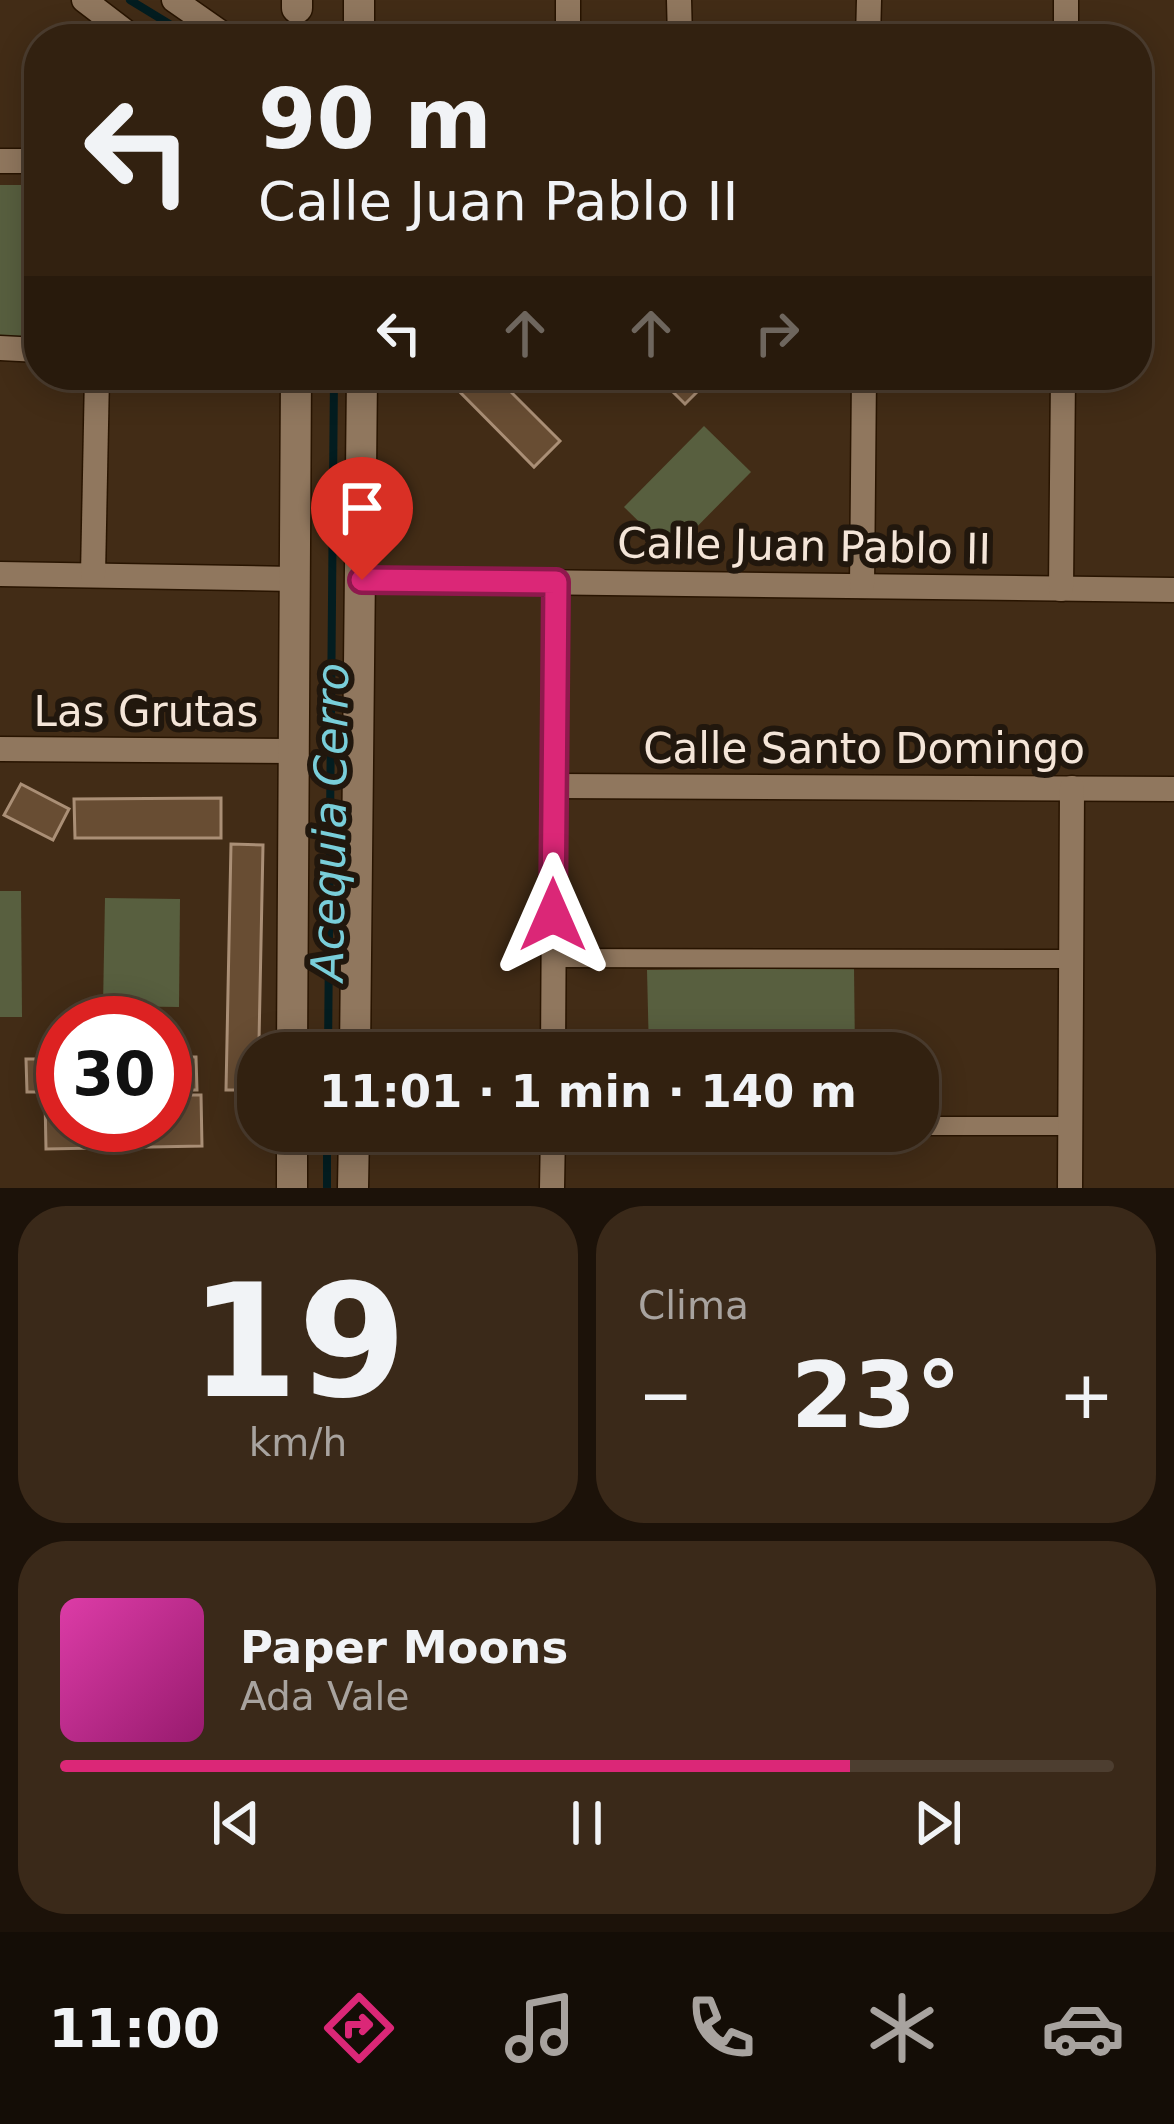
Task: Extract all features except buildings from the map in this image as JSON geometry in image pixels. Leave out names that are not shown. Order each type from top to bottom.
[{"type":"street","points":[[84,0],[115,24]]},
{"type":"street","points":[[174,0],[208,24]]},
{"type":"street","points":[[94,575],[98,390]]},
{"type":"street","points":[[292,1032],[296,390]]},
{"type":"street","points":[[355,1032],[362,390]]},
{"type":"street","points":[[862,586],[864,390]]},
{"type":"street","points":[[1061,589],[1063,390]]},
{"type":"street","points":[[0,574],[293,579]]},
{"type":"street","name":"Calle Juan Pablo II","points":[[362,580],[1174,590]]},
{"type":"street","points":[[553,1032],[556,582]]},
{"type":"street","name":"Las Grutas","points":[[0,749],[292,751]]},
{"type":"street","name":"Calle Santo Domingo","points":[[554,786],[1174,788]]},
{"type":"street","points":[[1070,1188],[1072,788]]},
{"type":"street","points":[[553,958],[1071,959]]},
{"type":"street","points":[[939,1126],[1070,1126]]},
{"type":"street","points":[[292,1152],[292,1188]]},
{"type":"street","points":[[353,1188],[354,1152]]},
{"type":"street","points":[[553,1152],[553,1188]]},
{"type":"green space","points":[[0,185],[24,185],[24,338],[0,337]]},
{"type":"green space","points":[[704,426],[751,472],[671,553],[624,507]]},
{"type":"green space","points":[[0,891],[21,891],[22,1017],[0,1017]]},
{"type":"green space","points":[[105,898],[180,899],[179,996],[103,996]]},
{"type":"green space","points":[[854,968],[855,1032],[648,1032],[647,970]]},
{"type":"waterway","name":"Acequia Cerro","points":[[130,0],[169,24]]},
{"type":"waterway","name":"Acequia Cerro","points":[[328,1032],[334,390]]},
{"type":"waterway","name":"Acequia Cerro","points":[[327,1152],[327,1188]]},
{"type":"route","points":[[362,580],[556,582],[553,915]]}]
